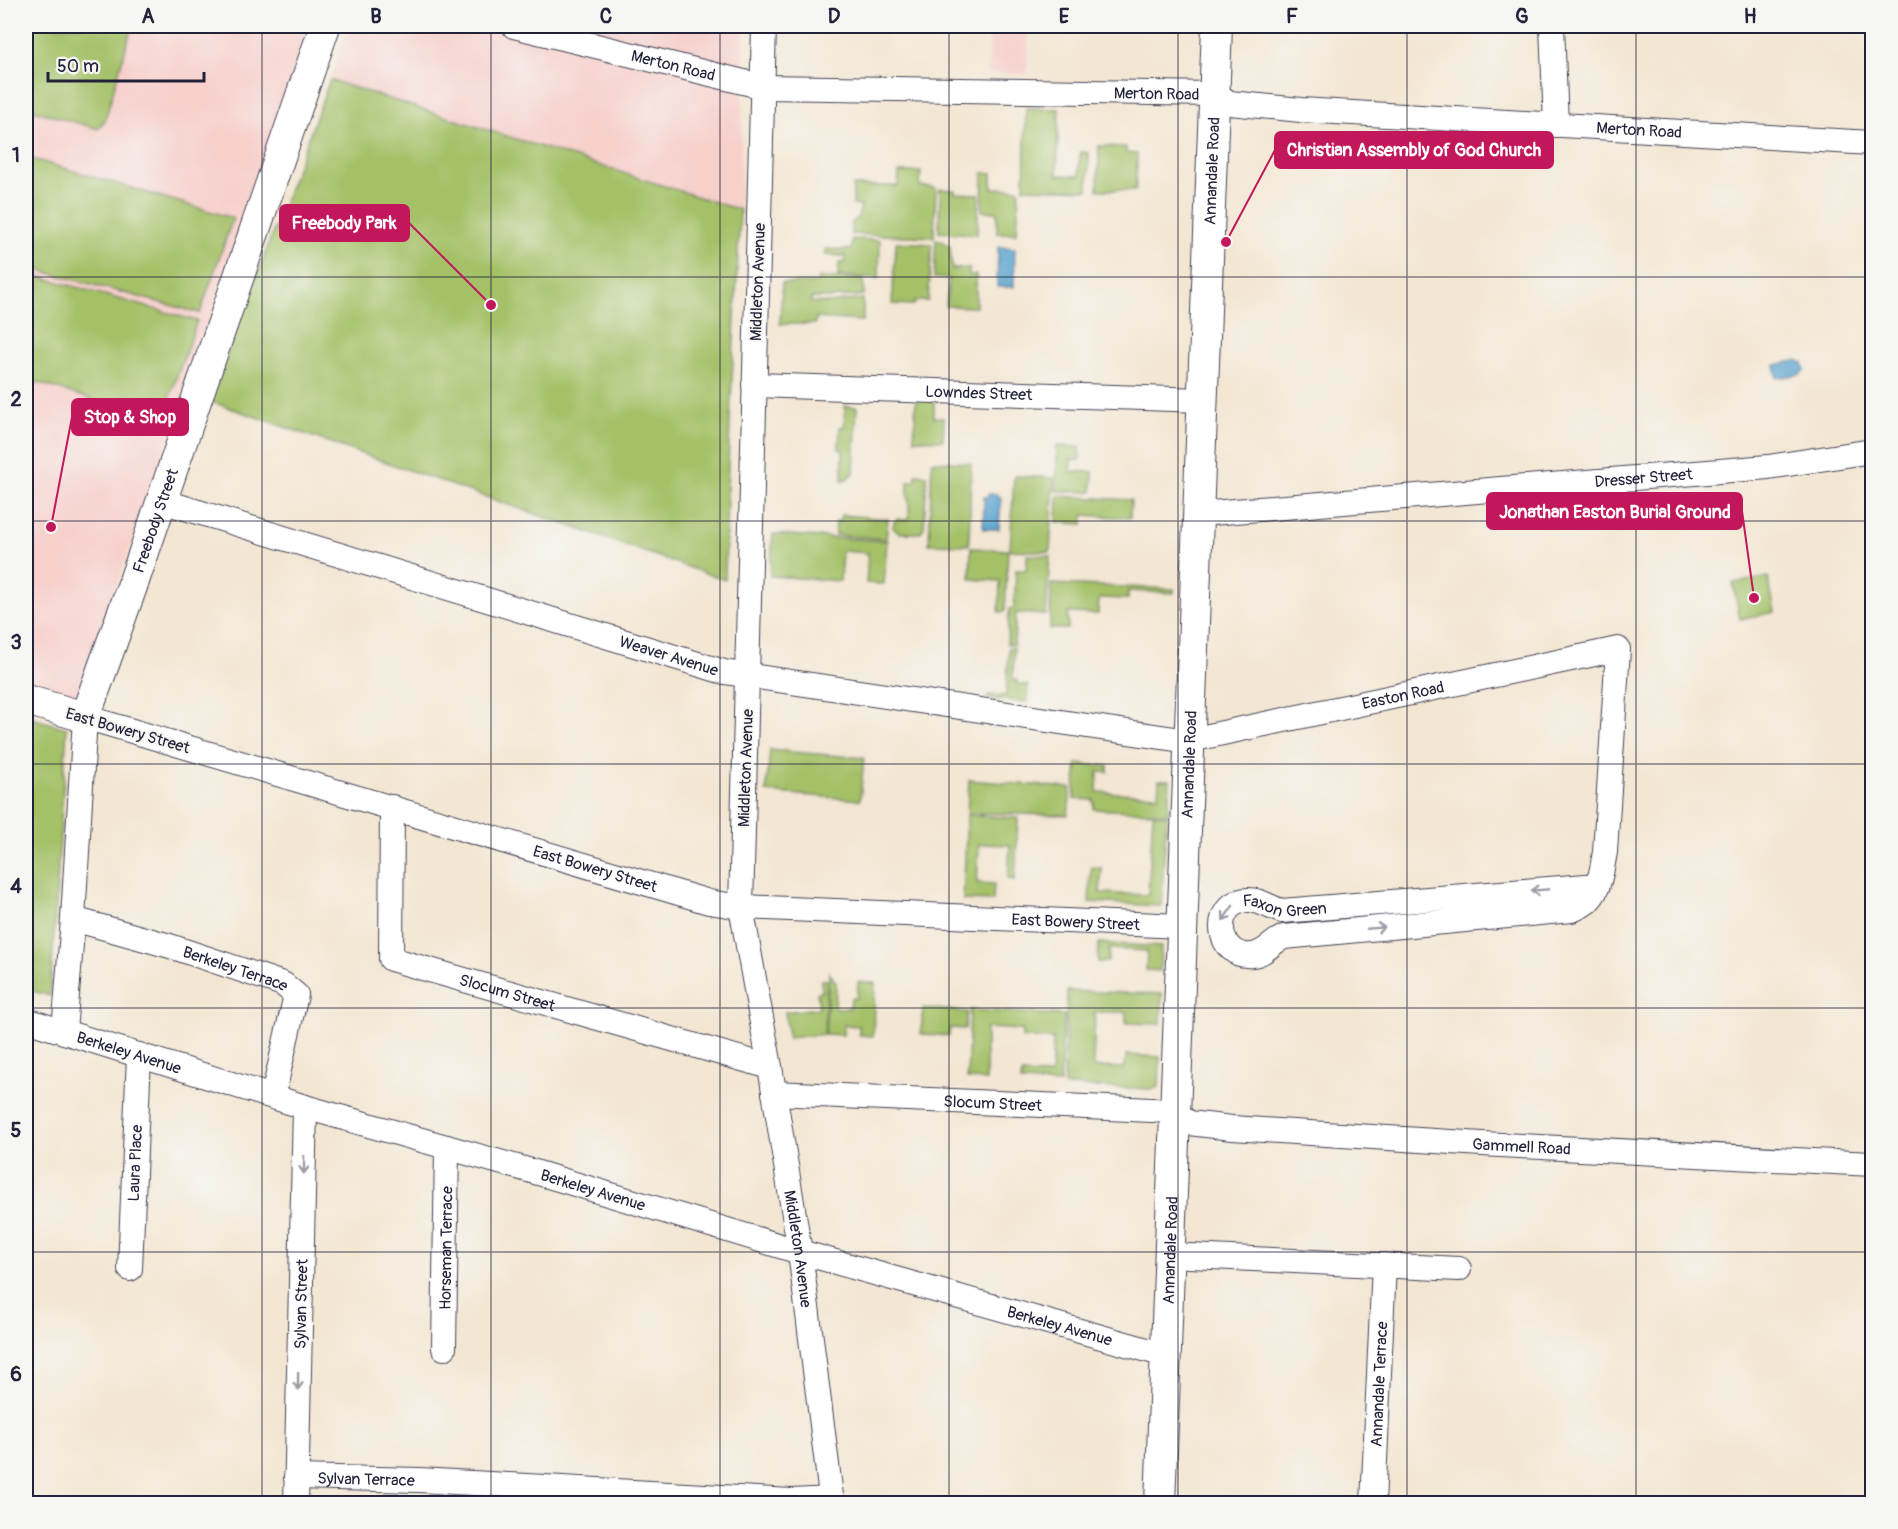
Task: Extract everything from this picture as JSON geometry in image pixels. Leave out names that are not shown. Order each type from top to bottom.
[{"type":"street","name":"Freebody Street","points":[[64,1032],[85,717],[326,26]]},
{"type":"street","name":"Merton Road","points":[[514,26],[764,87],[1215,94],[1230,104],[1872,143]]},
{"type":"street","name":"Middleton Avenue","points":[[764,26],[741,907],[800,1252],[832,1501]]},
{"type":"street","name":"Annandale Road","points":[[1160,1503],[1217,26]]},
{"type":"street","points":[[1552,26],[1556,125]]},
{"type":"street","name":"Lowndes Street","points":[[754,385],[1203,400]]},
{"type":"street","name":"Dresser Street","points":[[1199,514],[1768,467],[1872,451]]},
{"type":"street","name":"Weaver Avenue","points":[[162,501],[713,669],[747,677],[1190,740]]},
{"type":"street","name":"Easton Road","points":[[1190,740],[1617,649]]},
{"type":"street","name":"Faxon Green","points":[[1598,885],[1282,911],[1257,901],[1248,900],[1240,901],[1226,911],[1221,927],[1225,943],[1238,954],[1255,955],[1264,952],[1276,940],[1284,937],[1571,910],[1589,902],[1598,885],[1605,852],[1617,649]]},
{"type":"street","name":"East Bowery Street","points":[[26,700],[709,902],[741,907],[1181,926]]},
{"type":"street","name":"Slocum Street","points":[[392,807],[391,959],[770,1066]]},
{"type":"street","name":"Berkeley Terrace","points":[[73,919],[170,946],[283,984],[296,995],[273,1096]]},
{"type":"street","name":"Berkeley Avenue","points":[[26,1020],[305,1107],[535,1172],[800,1252],[1165,1355]]},
{"type":"street","name":"Laura Place","points":[[130,1269],[139,1054]]},
{"type":"street","name":"Slocum Street","points":[[774,1093],[1174,1111]]},
{"type":"street","name":"Sylvan Street","points":[[296,1503],[305,1107]]},
{"type":"street","name":"Gammell Road","points":[[1174,1111],[1189,1123],[1232,1128],[1494,1145],[1872,1164]]},
{"type":"street","name":"Horseman Terrace","points":[[444,1348],[447,1148]]},
{"type":"street","points":[[1169,1255],[1459,1269]]},
{"type":"street","name":"Annandale Terrace","points":[[1373,1503],[1384,1265]]},
{"type":"street","name":"Sylvan Terrace","points":[[296,1477],[419,1480],[792,1501],[832,1501]]},
{"type":"shaded area","points":[[26,26],[313,26],[77,699],[26,686]]},
{"type":"shaded area","points":[[349,26],[744,26],[740,210],[330,80]]},
{"type":"shaded area","points":[[990,26],[1053,26],[1028,32],[1027,74],[988,73]]},
{"type":"green space","points":[[26,26],[132,26],[105,120],[98,129],[26,108]]},
{"type":"green space","points":[[330,80],[740,210],[725,580],[210,401]]},
{"type":"green space","points":[[1026,108],[1059,109],[1057,175],[1079,176],[1080,152],[1089,153],[1088,190],[1024,188]]},
{"type":"green space","points":[[1099,146],[1126,147],[1126,153],[1137,154],[1136,190],[1098,190]]},
{"type":"green space","points":[[26,157],[233,218],[200,313],[26,267]]},
{"type":"green space","points":[[899,172],[921,172],[920,186],[936,188],[934,237],[851,234],[851,224],[858,217],[861,206],[853,205],[853,186],[898,186]]},
{"type":"green space","points":[[983,173],[992,173],[992,188],[1019,189],[1017,233],[997,233],[997,212],[982,211]]},
{"type":"green space","points":[[940,189],[955,190],[955,193],[979,194],[977,234],[939,232]]},
{"type":"green space","points":[[852,239],[880,240],[879,278],[838,276],[839,263],[844,263],[845,256],[825,255],[825,249],[851,250]]},
{"type":"green space","points":[[936,239],[950,245],[952,269],[969,268],[969,275],[976,275],[976,307],[946,306],[949,279],[934,278]]},
{"type":"green space","points":[[896,242],[932,244],[928,301],[915,301],[914,305],[892,304]]},
{"type":"green space","points":[[26,273],[197,321],[161,421],[26,379]]},
{"type":"green space","points":[[819,278],[864,279],[864,295],[811,298],[810,302],[827,303],[863,299],[863,321],[816,318],[815,324],[780,324],[782,283],[817,283]]},
{"type":"green space","points":[[916,398],[934,398],[934,417],[944,418],[943,440],[914,439]]},
{"type":"green space","points":[[845,406],[857,407],[854,473],[842,480],[843,450],[839,449],[840,427],[844,427]]},
{"type":"green space","points":[[1057,446],[1080,447],[1080,460],[1071,460],[1070,471],[1093,472],[1092,492],[1056,491]]},
{"type":"green space","points":[[932,461],[971,463],[969,545],[929,544]]},
{"type":"green space","points":[[916,474],[927,475],[924,528],[920,533],[900,533],[893,528],[894,522],[897,519],[909,518],[908,481],[916,481]]},
{"type":"green space","points":[[1014,476],[1054,478],[1050,552],[1010,550]]},
{"type":"green space","points":[[1058,496],[1131,500],[1130,518],[1084,515],[1083,524],[1057,522]]},
{"type":"green space","points":[[841,515],[888,519],[886,539],[835,535],[836,521],[840,521]]},
{"type":"green space","points":[[773,534],[887,541],[884,584],[866,583],[868,553],[842,551],[840,581],[770,576]]},
{"type":"green space","points":[[971,548],[1008,550],[1005,611],[999,612],[1000,581],[970,579]]},
{"type":"green space","points":[[1027,555],[1050,556],[1046,615],[1016,613],[1014,645],[1007,644],[1009,609],[1014,608],[1016,570],[1026,570]]},
{"type":"green space","points":[[1768,577],[1775,612],[1740,619],[1733,583]]},
{"type":"green space","points":[[1051,584],[1174,589],[1174,593],[1128,591],[1128,599],[1099,598],[1098,614],[1068,613],[1068,629],[1050,629]]},
{"type":"green space","points":[[1009,648],[1014,648],[1013,679],[1017,680],[1017,684],[1028,685],[1027,702],[987,698],[988,695],[1006,696]]},
{"type":"green space","points":[[28,717],[67,728],[50,996],[26,989],[26,720]]},
{"type":"green space","points":[[770,750],[864,758],[860,800],[766,792]]},
{"type":"green space","points":[[1077,764],[1108,766],[1108,772],[1098,772],[1097,792],[1158,795],[1159,780],[1170,780],[1168,813],[1094,809],[1094,800],[1074,799]]},
{"type":"green space","points":[[969,780],[1071,788],[1068,815],[967,813]]},
{"type":"green space","points":[[1153,814],[1167,815],[1161,906],[1089,902],[1091,867],[1102,868],[1100,893],[1148,895]]},
{"type":"green space","points":[[967,815],[1018,818],[1015,880],[1008,879],[1010,845],[979,844],[977,883],[994,884],[993,901],[963,900]]},
{"type":"green space","points":[[1099,943],[1161,947],[1160,971],[1146,970],[1147,951],[1109,949],[1108,962],[1098,962]]},
{"type":"green space","points":[[829,972],[836,983],[835,1008],[850,1008],[851,998],[857,998],[858,982],[875,983],[873,1036],[859,1035],[859,1026],[844,1025],[843,1035],[825,1034]]},
{"type":"green space","points":[[821,980],[827,980],[824,1034],[788,1038],[785,1012],[819,1008],[817,993],[822,991]]},
{"type":"green space","points":[[1067,991],[1162,994],[1161,1024],[1126,1023],[1126,1012],[1095,1012],[1093,1067],[1125,1068],[1126,1055],[1160,1057],[1159,1087],[1153,1089],[1064,1086]]},
{"type":"green space","points":[[923,1008],[967,1012],[965,1029],[950,1028],[949,1036],[921,1034]]},
{"type":"green space","points":[[970,1010],[1064,1015],[1060,1084],[1021,1082],[1022,1074],[1051,1075],[1053,1039],[1022,1038],[1022,1030],[986,1028],[986,1080],[967,1079]]},
{"type":"water","points":[[998,247],[1015,248],[1014,287],[997,287]]},
{"type":"water","points":[[1799,360],[1800,363],[1803,362],[1805,371],[1801,374],[1777,378],[1775,365]]},
{"type":"water","points":[[988,494],[997,494],[997,497],[1001,498],[999,529],[983,529],[984,497],[988,497]]},
{"type":"place","name":"Christian Assembly of God Church","points":[[1226,242]]},
{"type":"place","name":"Freebody Park","points":[[491,305]]},
{"type":"place","name":"Stop & Shop","points":[[51,527]]},
{"type":"place","name":"Jonathan Easton Burial Ground","points":[[1754,598]]}]
